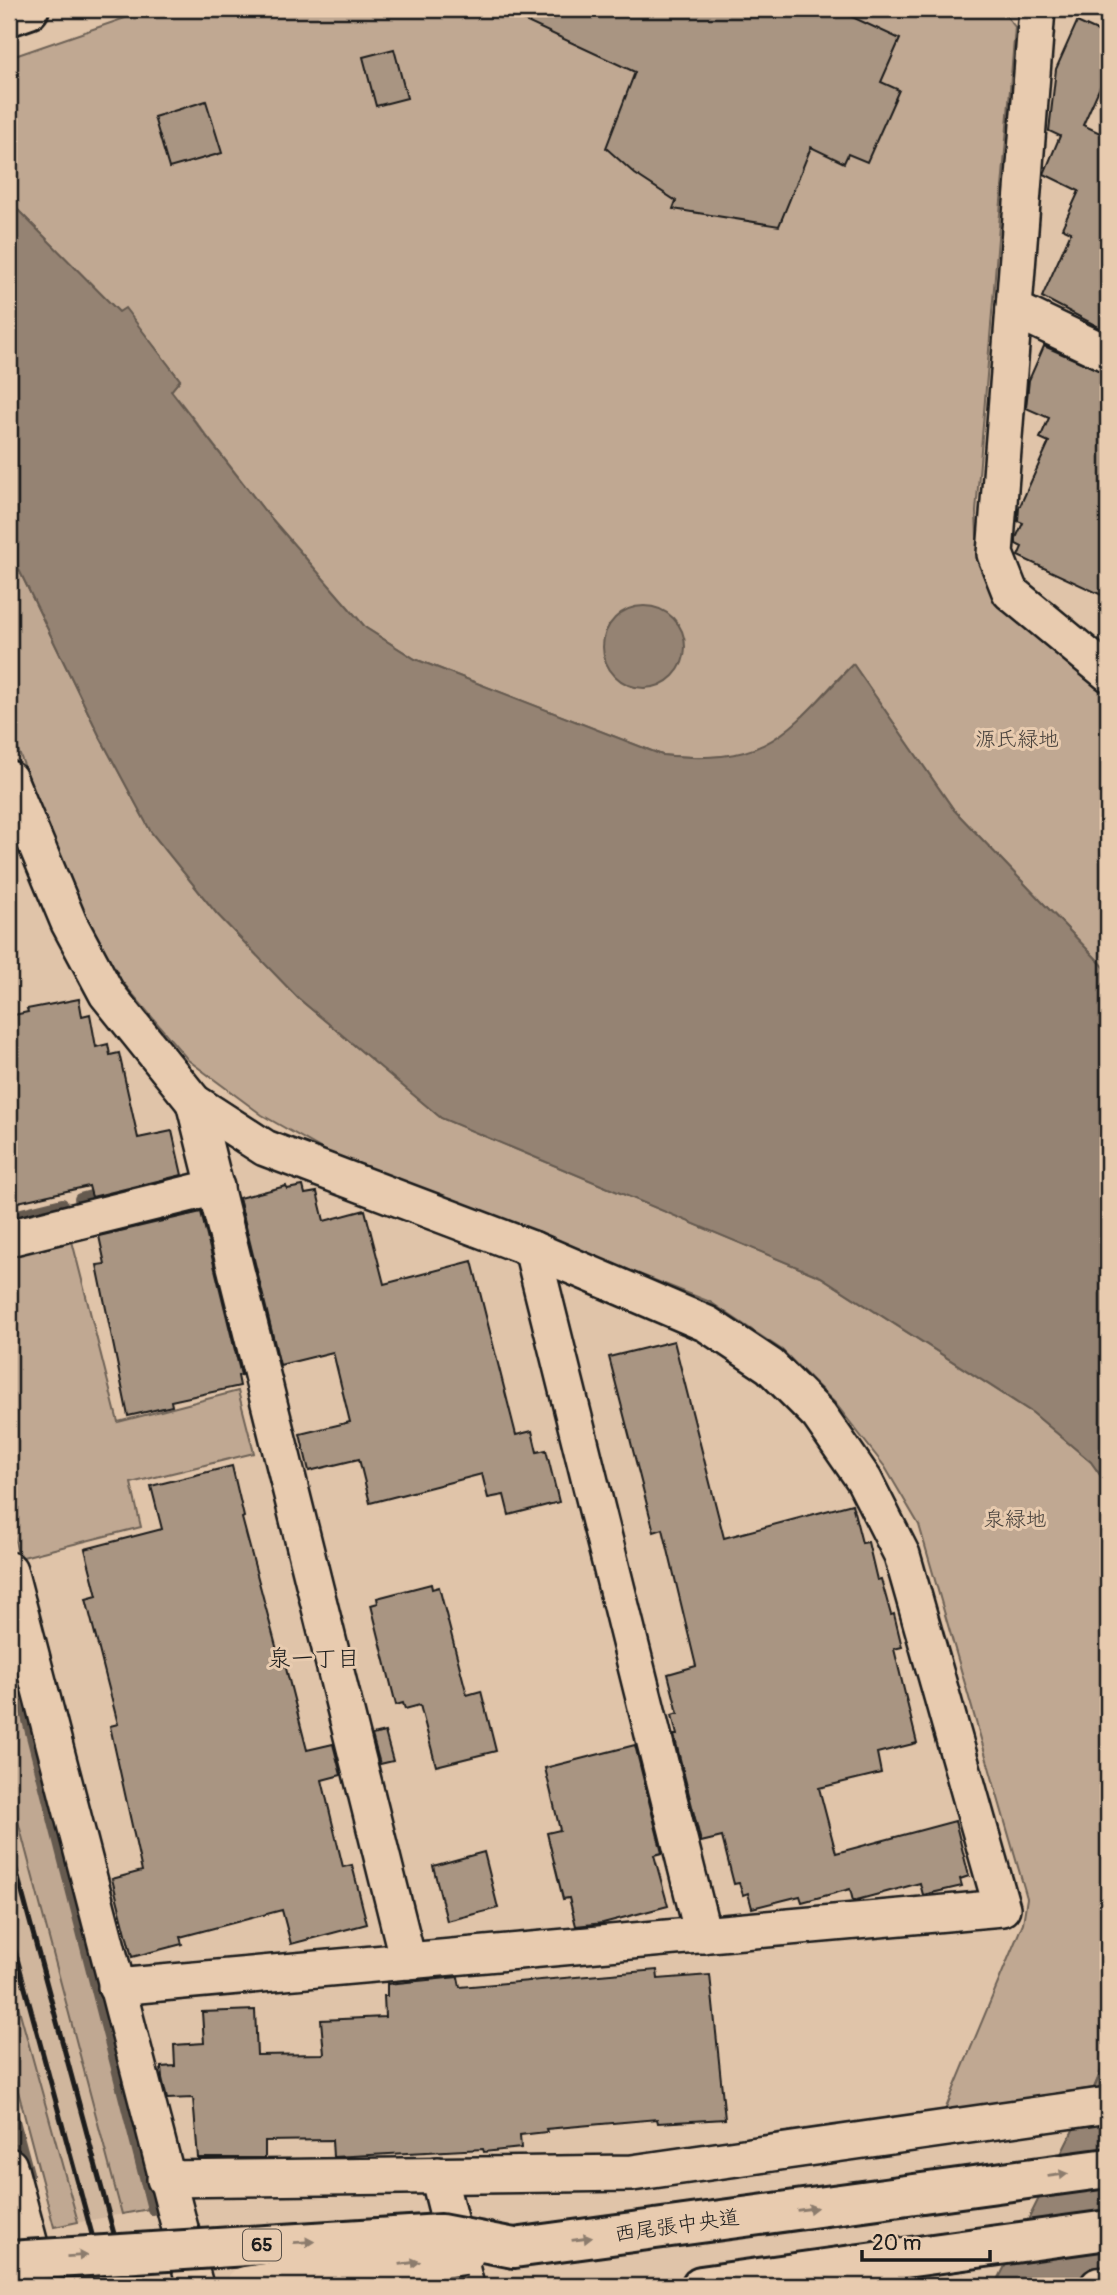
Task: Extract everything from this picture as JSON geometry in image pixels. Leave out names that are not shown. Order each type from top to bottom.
[{"type":"main road","points":[[9,16],[29,9]]},
{"type":"main road","name":"西尾張中央道","points":[[245,2286],[1108,2168]]},
{"type":"main road","points":[[701,2286],[1108,2230]]},
{"type":"main road","name":"65","points":[[9,2261],[441,2234],[514,2248]]},
{"type":"street","points":[[1037,9],[995,554],[1010,592],[1108,673]]},
{"type":"street","points":[[1014,309],[1108,354]]},
{"type":"street","points":[[9,779],[69,923],[107,994],[194,1102],[265,1147],[531,1249],[707,1324],[769,1366],[818,1415],[864,1480],[902,1555],[1002,1908],[116,1987]]},
{"type":"street","points":[[194,1102],[408,1961]]},
{"type":"street","points":[[9,1238],[216,1187]]},
{"type":"street","points":[[531,1249],[703,1935]]},
{"type":"street","points":[[9,1570],[165,2179],[195,2286]]},
{"type":"street","points":[[165,2179],[632,2173],[1108,2105]]},
{"type":"street","points":[[9,2166],[15,2219],[41,2286]]},
{"type":"street","points":[[438,2175],[466,2286]]},
{"type":"street","points":[[1098,2286],[1108,2284]]},
{"type":"shaded area","points":[[9,201],[119,312],[125,308],[180,380],[171,391],[264,510],[366,628],[415,659],[662,755],[698,757],[751,750],[772,740],[791,727],[853,664],[954,810],[1108,971],[1108,1486],[1091,1462],[1033,1413],[821,1277],[441,1118],[298,998],[217,914],[151,832],[100,737],[9,549]]},
{"type":"shaded area","points":[[644,606],[660,609],[673,618],[682,631],[685,647],[682,663],[673,676],[660,685],[644,688],[628,685],[615,676],[606,663],[603,647],[606,631],[615,618],[628,609]]},
{"type":"shaded area","points":[[9,1662],[149,2209],[54,2227],[9,2057]]},
{"type":"shaded area","points":[[1108,2055],[1108,2286],[995,2286],[1094,2088]]},
{"type":"green space","name":"源氏緑地","points":[[151,9],[1001,9],[1015,27],[976,512],[978,562],[1000,604],[1108,697],[1108,971],[954,810],[853,664],[788,731],[760,748],[728,756],[662,755],[415,659],[366,628],[264,510],[171,390],[180,380],[125,309],[119,312],[9,201],[9,58]]},
{"type":"green space","name":"泉緑地","points":[[9,549],[100,737],[151,832],[217,914],[298,998],[441,1118],[821,1277],[1033,1413],[1091,1462],[1108,1486],[1108,2055],[1094,2088],[945,2110],[1023,1923],[1027,1898],[919,1525],[885,1467],[835,1403],[782,1350],[710,1302],[434,1193],[345,1162],[262,1115],[188,1060],[119,978],[80,908],[9,727]]},
{"type":"green space","points":[[72,1241],[118,1422],[238,1391],[254,1453],[131,1483],[141,1527],[19,1558],[9,1516],[9,1257]]},
{"type":"green space","points":[[9,1662],[149,2209],[122,2214],[9,1787]]},
{"type":"green space","points":[[9,1973],[78,2222],[54,2227],[9,2057]]},
{"type":"building","points":[[499,9],[835,9],[900,39],[881,82],[899,90],[867,162],[848,154],[844,163],[811,147],[779,226],[673,209],[676,201],[635,174],[606,148],[635,72]]},
{"type":"building","points":[[1077,22],[1108,36],[1108,69],[1083,125],[1104,135],[1108,125],[1108,332],[1042,297],[1071,232],[1062,228],[1079,191],[1044,174],[1060,136],[1049,131],[1056,69]]},
{"type":"building","points":[[394,49],[407,98],[376,106],[363,57]]},
{"type":"building","points":[[206,101],[222,153],[169,168],[154,117]]},
{"type":"building","points":[[1044,346],[1108,374],[1108,598],[1018,556],[1022,547],[1016,544],[1016,538],[1023,523],[1018,521],[1019,508],[1049,442],[1040,438],[1049,418],[1026,408],[1029,380]]},
{"type":"building","points":[[79,999],[82,1016],[90,1014],[96,1047],[108,1044],[110,1055],[119,1053],[138,1138],[172,1131],[182,1175],[92,1197],[89,1186],[9,1204],[9,1016],[28,1012],[27,1009]]},
{"type":"building","points":[[286,1186],[287,1189],[303,1186],[305,1194],[317,1192],[324,1221],[365,1210],[384,1284],[472,1261],[516,1435],[532,1431],[537,1452],[546,1450],[559,1502],[509,1515],[504,1495],[488,1498],[482,1474],[370,1503],[359,1459],[309,1471],[300,1434],[350,1422],[333,1352],[280,1365],[239,1198]]},
{"type":"building","points":[[201,1212],[241,1375],[238,1376],[240,1386],[171,1401],[172,1406],[128,1416],[97,1265],[105,1264],[99,1236]]},
{"type":"building","points":[[674,1341],[724,1538],[852,1504],[862,1543],[868,1542],[877,1580],[881,1579],[891,1615],[894,1614],[902,1647],[894,1649],[917,1743],[877,1753],[881,1773],[819,1788],[836,1853],[955,1821],[969,1876],[960,1879],[962,1886],[923,1895],[920,1883],[853,1901],[850,1889],[802,1902],[800,1896],[752,1908],[748,1893],[743,1895],[739,1883],[734,1884],[722,1837],[701,1842],[674,1735],[677,1735],[672,1715],[678,1713],[668,1674],[696,1666],[663,1529],[654,1532],[609,1357]]},
{"type":"building","points":[[232,1466],[244,1517],[242,1518],[277,1650],[281,1649],[307,1750],[333,1744],[341,1775],[322,1780],[343,1867],[352,1865],[367,1924],[291,1944],[282,1910],[180,1937],[182,1944],[132,1957],[112,1879],[142,1871],[110,1726],[118,1724],[86,1599],[97,1596],[85,1549],[162,1529],[151,1486]]},
{"type":"building","points":[[431,1584],[432,1589],[439,1587],[467,1695],[481,1691],[496,1751],[436,1766],[420,1705],[405,1709],[403,1703],[396,1705],[371,1605],[378,1603],[377,1598]]},
{"type":"building","points":[[385,1732],[393,1761],[380,1764],[372,1735]]},
{"type":"building","points":[[635,1745],[662,1853],[654,1855],[668,1906],[603,1923],[576,1926],[569,1898],[563,1899],[547,1833],[560,1830],[545,1768]]},
{"type":"building","points":[[484,1852],[498,1908],[447,1921],[433,1866]]},
{"type":"building","points":[[657,1970],[658,1979],[710,1975],[725,2119],[658,2123],[657,2119],[546,2129],[547,2132],[520,2135],[521,2148],[484,2152],[483,2149],[333,2157],[332,2140],[265,2141],[265,2158],[198,2158],[193,2098],[167,2099],[161,2067],[175,2066],[174,2045],[204,2043],[202,2012],[255,2010],[257,2055],[324,2054],[321,2020],[385,2017],[384,1996],[387,1996],[387,1984],[458,1977],[460,1987]]},
{"type":"waterway","points":[[80,1199],[106,1192]]},
{"type":"waterway","points":[[9,1217],[62,1204]]},
{"type":"waterway","points":[[9,1646],[153,2209]]},
{"type":"waterway","points":[[9,2102],[28,2173]]},
{"type":"railway","points":[[9,1844],[128,2286]]},
{"type":"railway","points":[[9,1929],[106,2286]]},
{"type":"district","name":"泉一丁目","points":[[314,1658]]}]
